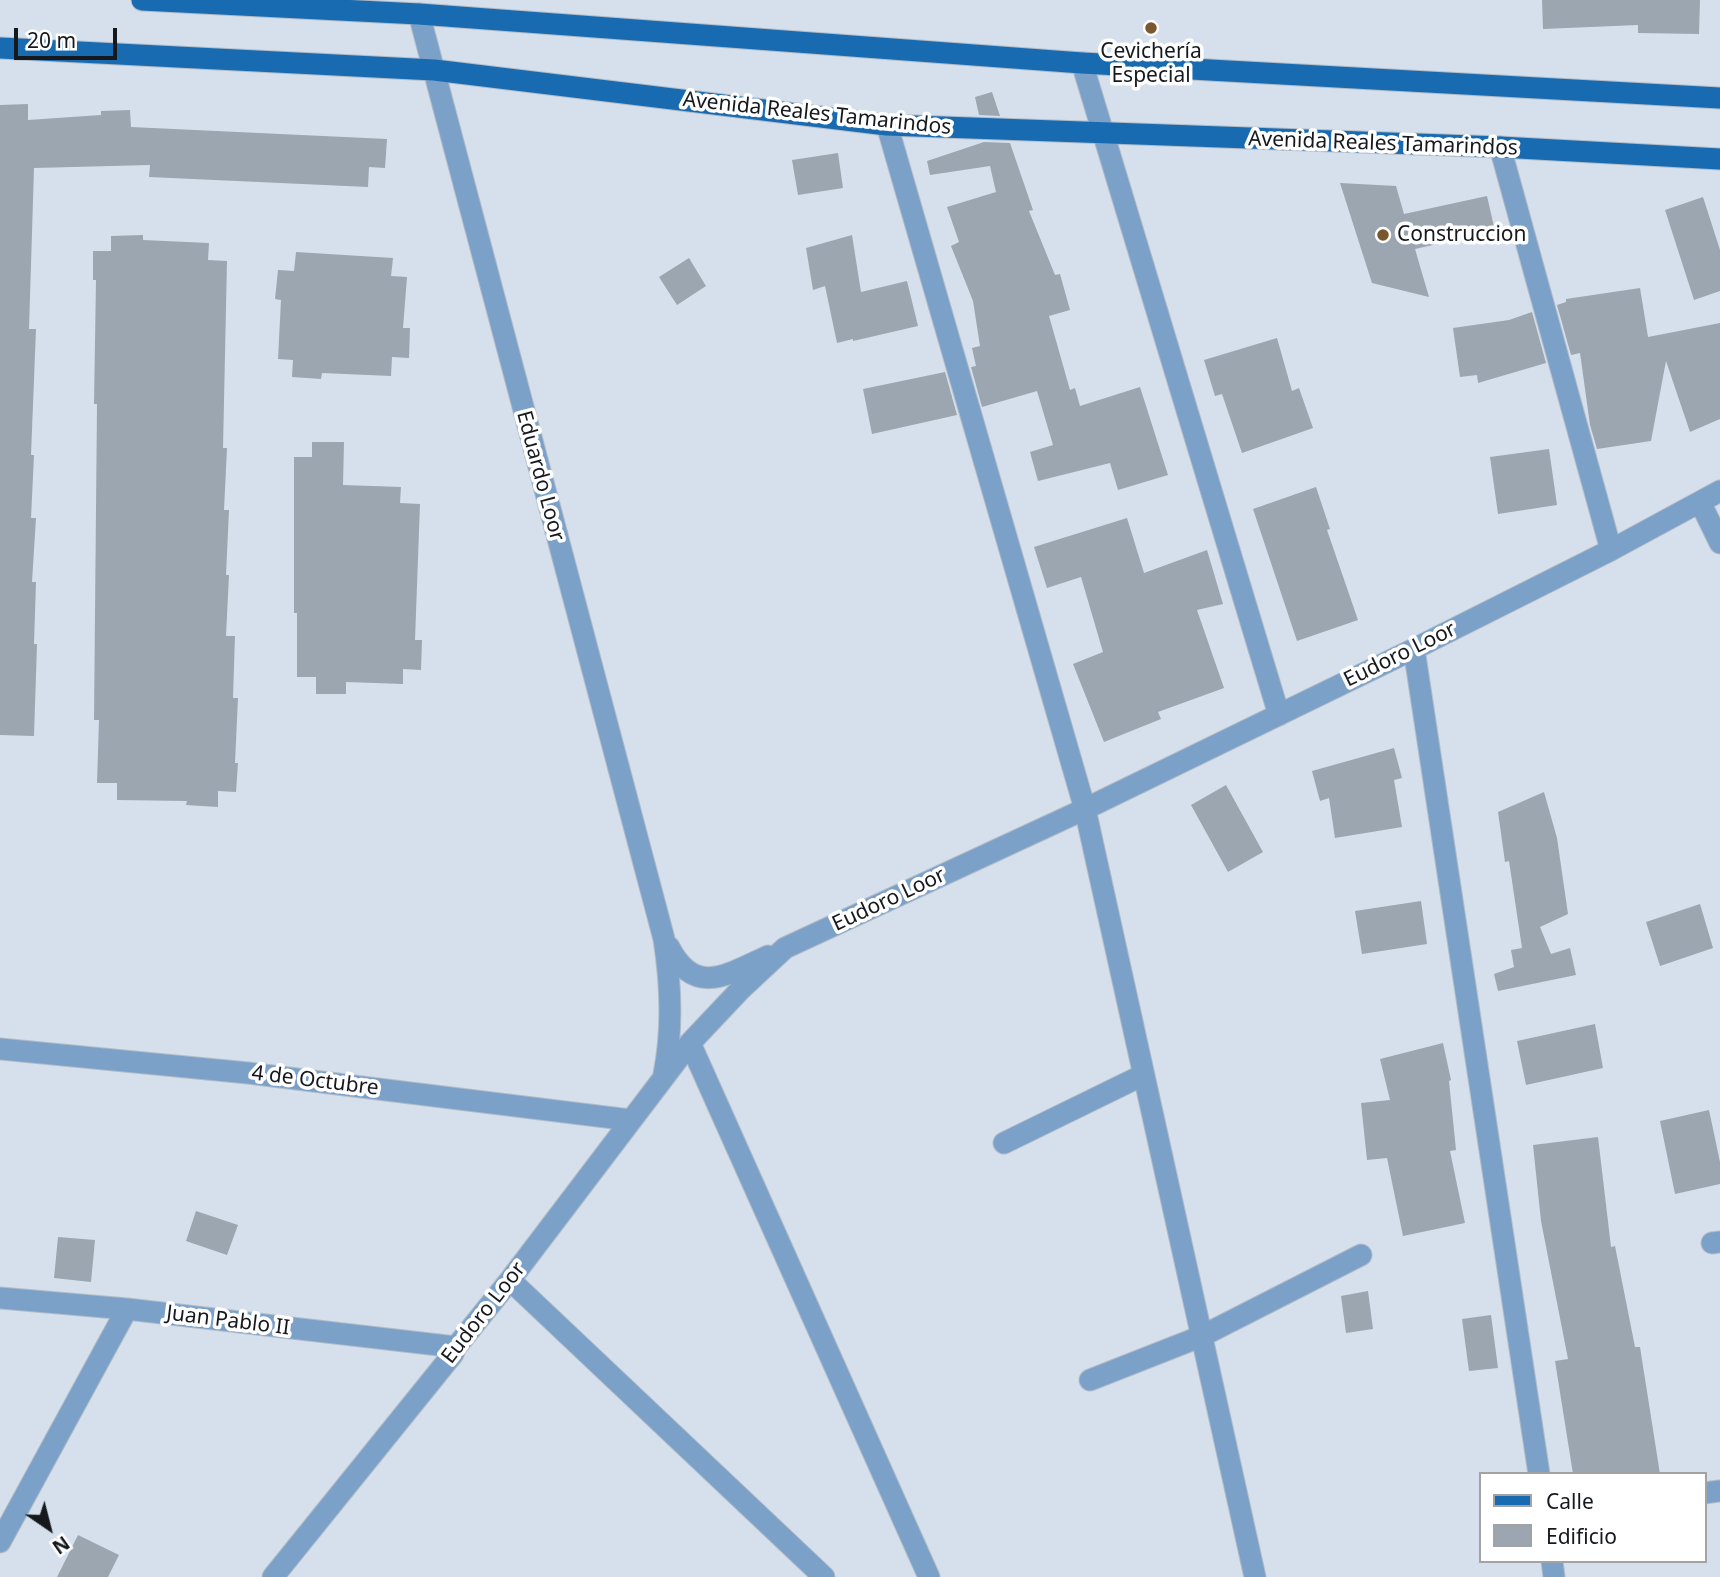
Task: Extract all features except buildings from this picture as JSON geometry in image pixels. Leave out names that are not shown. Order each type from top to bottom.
[{"type":"main road","points":[[142,0],[419,14],[1082,63],[1720,98]]},
{"type":"main road","name":"Avenida Reales Tamarindos","points":[[0,48],[434,70],[887,125],[1500,147],[1720,159]]},
{"type":"street","name":"Eduardo Loor","points":[[419,14],[664,939],[670,1003],[668,1050],[663,1078]]},
{"type":"street","points":[[1082,63],[1279,715]]},
{"type":"street","points":[[887,125],[1085,808],[1255,1577]]},
{"type":"street","points":[[1500,147],[1611,550]]},
{"type":"street","name":"Eudoro Loor","points":[[273,1577],[453,1354],[690,1043],[740,989],[785,948],[1279,715],[1611,550],[1720,491]]},
{"type":"street","points":[[1700,502],[1720,543]]},
{"type":"street","points":[[1414,649],[1539,1472]]},
{"type":"street","name":"Eduardo Loor","points":[[664,939],[684,969],[699,978],[717,978],[785,948]]},
{"type":"street","points":[[690,1043],[929,1577]]},
{"type":"street","name":"4 de Octubre","points":[[0,1049],[248,1073],[630,1120]]},
{"type":"street","points":[[1004,1143],[1143,1075]]},
{"type":"street","points":[[1090,1380],[1202,1336],[1362,1255]]},
{"type":"street","points":[[510,1280],[824,1577]]},
{"type":"street","name":"Juan Pablo II","points":[[0,1298],[127,1309],[456,1347]]},
{"type":"street","points":[[0,1542],[127,1309]]},
{"type":"place","name":"Cevichería Especial","points":[[1151,28]]},
{"type":"place","name":"Construccion","points":[[1383,235]]}]
